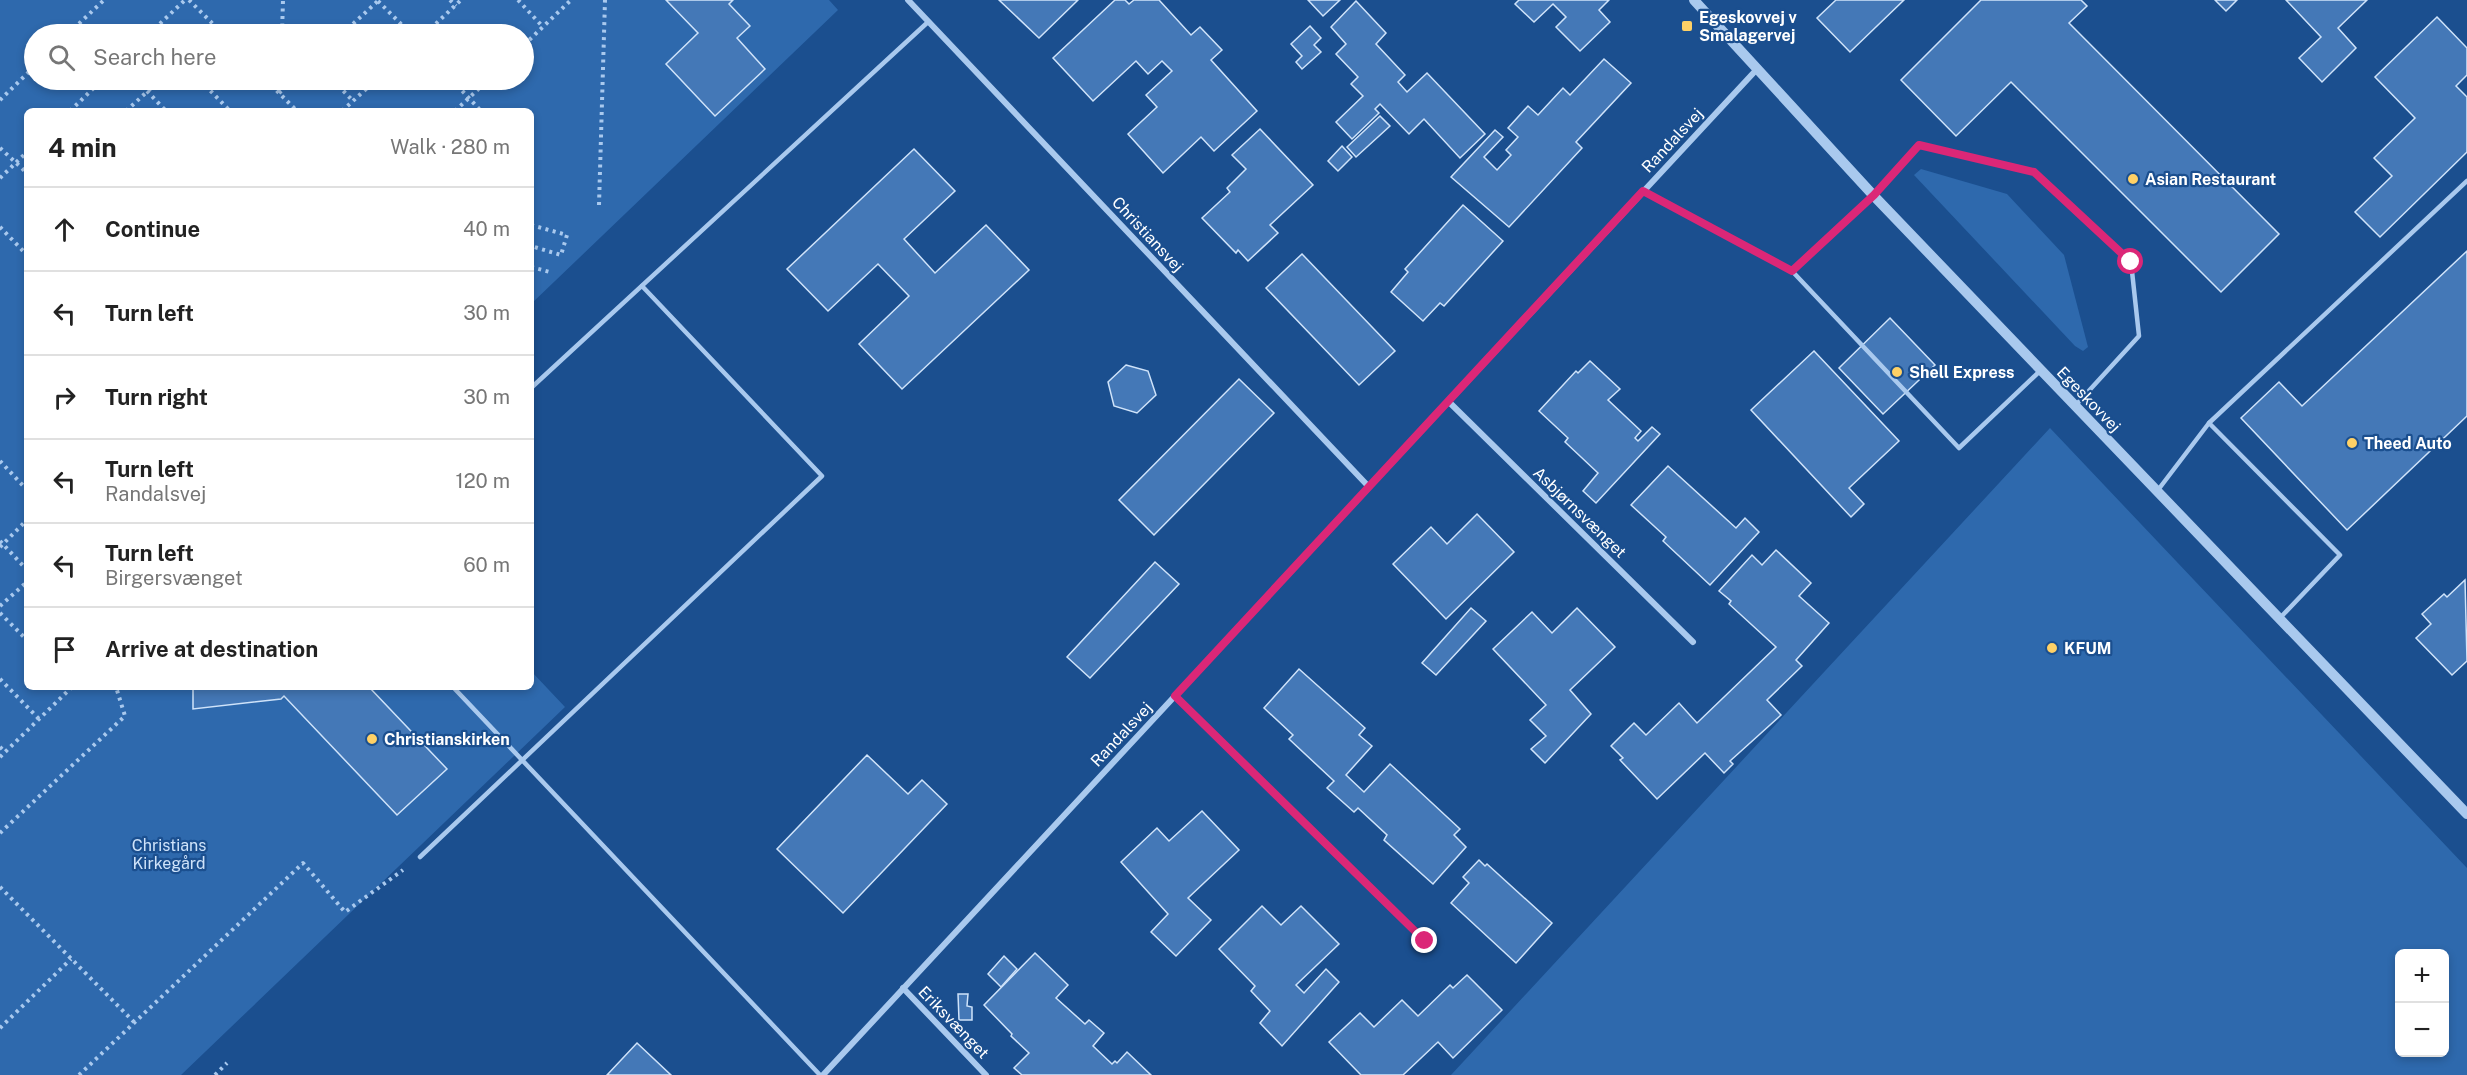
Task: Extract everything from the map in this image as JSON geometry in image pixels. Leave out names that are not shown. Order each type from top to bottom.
[{"type":"street","name":"Christiansvej","points":[[908,0],[1369,487]]},
{"type":"street","name":"Egeskovvej","points":[[1694,0],[1874,195],[2467,814]]},
{"type":"street","name":"Randalsvej","points":[[821,1075],[1758,68]]},
{"type":"street","name":"Asbjørnsvænget","points":[[1448,401],[1693,642]]},
{"type":"street","points":[[1175,696],[1425,941]]},
{"type":"street","name":"Eriksvænget","points":[[903,988],[986,1075]]},
{"type":"lane","points":[[534,385],[928,22]]},
{"type":"lane","points":[[1792,271],[1874,195],[1919,145],[2034,172],[2131,262],[2139,336],[2075,406]]},
{"type":"lane","points":[[2157,492],[2209,423],[2467,181]]},
{"type":"lane","points":[[1643,191],[1792,271],[1959,447],[2041,370]]},
{"type":"lane","points":[[420,858],[822,476],[642,286]]},
{"type":"lane","points":[[2209,423],[2340,555],[2280,619]]},
{"type":"lane","points":[[456,690],[821,1075]]},
{"type":"path","points":[[79,24],[104,0]]},
{"type":"path","points":[[160,24],[187,0],[213,24]]},
{"type":"path","points":[[282,24],[283,0]]},
{"type":"path","points":[[353,24],[378,0],[401,24]]},
{"type":"path","points":[[450,0],[456,6]]},
{"type":"path","points":[[436,24],[461,0]]},
{"type":"path","points":[[518,0],[543,27]]},
{"type":"path","points":[[534,36],[571,0]]},
{"type":"path","points":[[599,205],[605,0]]},
{"type":"path","points":[[0,100],[24,77]]},
{"type":"path","points":[[72,108],[91,90]]},
{"type":"path","points":[[210,90],[227,108]]},
{"type":"path","points":[[276,90],[294,108]]},
{"type":"path","points":[[279,93],[282,90]]},
{"type":"path","points":[[343,90],[353,101]]},
{"type":"path","points":[[345,108],[365,90]]},
{"type":"path","points":[[461,90],[478,108]]},
{"type":"path","points":[[458,108],[477,90]]},
{"type":"path","points":[[129,108],[147,91],[163,108]]},
{"type":"path","points":[[0,148],[24,170]]},
{"type":"path","points":[[0,178],[24,155]]},
{"type":"path","points":[[534,226],[567,235],[561,255],[534,247]]},
{"type":"path","points":[[0,227],[24,252]]},
{"type":"path","points":[[534,268],[550,272]]},
{"type":"path","points":[[0,461],[24,487]]},
{"type":"path","points":[[24,523],[1,544],[24,567]]},
{"type":"path","points":[[0,606],[24,585]]},
{"type":"path","points":[[0,613],[24,637]]},
{"type":"path","points":[[0,679],[39,719]]},
{"type":"path","points":[[0,757],[69,690]]},
{"type":"path","points":[[0,833],[124,716],[117,690]]},
{"type":"path","points":[[0,747],[5,752]]},
{"type":"path","points":[[79,1075],[303,863],[345,912],[420,858]]},
{"type":"path","points":[[0,887],[135,1023]]},
{"type":"path","points":[[0,1028],[71,958]]},
{"type":"path","points":[[215,1075],[227,1063]]},
{"type":"green space","name":"Christians Kirkegård","points":[[0,0],[829,0],[838,10],[534,301],[534,108],[24,108],[24,690],[534,690],[534,674],[565,707],[181,1075],[0,1075]]},
{"type":"green space","points":[[1921,169],[2007,194],[2064,255],[2088,347],[2083,351],[2075,346],[1914,175]]},
{"type":"green space","name":"KFUM","points":[[2050,428],[2467,868],[2467,1075],[1451,1075]]},
{"type":"building","points":[[666,0],[733,0],[729,4],[750,26],[737,38],[765,69],[715,116],[666,64],[698,33]]},
{"type":"building","points":[[999,0],[1078,0],[1039,38]]},
{"type":"building","points":[[1115,0],[1125,0],[1129,4],[1134,0],[1159,0],[1191,35],[1200,27],[1222,50],[1211,60],[1257,111],[1214,151],[1201,137],[1163,173],[1128,134],[1157,107],[1146,95],[1172,71],[1162,61],[1148,74],[1136,61],[1093,101],[1053,58]]},
{"type":"building","points":[[1308,0],[1340,0],[1323,16]]},
{"type":"building","points":[[1519,0],[1609,0],[1599,10],[1610,22],[1580,51],[1556,27],[1566,17],[1553,4],[1534,22],[1515,4]]},
{"type":"building","points":[[1836,0],[1904,0],[1850,52],[1817,18]]},
{"type":"building","points":[[1981,0],[2081,0],[2087,6],[2069,23],[2279,234],[2221,292],[2011,82],[1956,136],[1901,80]]},
{"type":"building","points":[[2215,0],[2237,0],[2226,11]]},
{"type":"building","points":[[2286,0],[2367,0],[2338,28],[2356,48],[2322,82],[2299,58],[2321,37]]},
{"type":"building","points":[[1356,1],[1386,33],[1376,44],[1405,75],[1398,82],[1407,92],[1427,73],[1485,134],[1460,158],[1424,119],[1409,134],[1380,104],[1375,109],[1379,113],[1352,139],[1336,122],[1363,96],[1351,84],[1358,77],[1336,54],[1346,44],[1331,27]]},
{"type":"building","points":[[2437,17],[2467,48],[2467,75],[2456,86],[2467,97],[2467,152],[2380,237],[2355,212],[2392,176],[2374,158],[2415,118],[2375,77]]},
{"type":"building","points":[[1310,26],[1321,38],[1314,45],[1321,52],[1302,69],[1296,62],[1302,56],[1291,44]]},
{"type":"building","points":[[1604,59],[1631,83],[1576,142],[1582,148],[1509,227],[1451,177],[1495,130],[1503,137],[1484,157],[1497,170],[1511,155],[1506,150],[1518,137],[1508,128],[1528,106],[1538,115],[1563,88],[1570,95]]},
{"type":"building","points":[[1380,116],[1390,126],[1356,157],[1347,147]]},
{"type":"building","points":[[1260,129],[1313,185],[1270,225],[1278,233],[1248,261],[1238,250],[1236,253],[1202,218],[1230,192],[1227,188],[1246,169],[1232,155]]},
{"type":"building","points":[[1342,146],[1352,157],[1338,171],[1328,161]]},
{"type":"building","points":[[914,149],[955,191],[904,239],[935,273],[986,225],[1029,270],[902,389],[859,344],[909,296],[878,264],[828,311],[787,269]]},
{"type":"building","points":[[1463,205],[1503,241],[1444,306],[1440,303],[1423,321],[1391,292],[1408,272],[1405,269]]},
{"type":"building","points":[[2467,251],[2467,416],[2347,530],[2241,418],[2279,382],[2302,406]]},
{"type":"building","points":[[1302,254],[1395,351],[1359,385],[1266,288]]},
{"type":"building","points":[[1890,318],[1935,365],[1883,414],[1839,368]]},
{"type":"building","points":[[1814,351],[1899,441],[1849,488],[1864,504],[1851,517],[1751,410]]},
{"type":"building","points":[[1590,361],[1620,389],[1608,400],[1641,431],[1635,438],[1638,441],[1652,427],[1660,434],[1596,503],[1583,491],[1598,473],[1565,442],[1568,438],[1539,411],[1576,371],[1578,373]]},
{"type":"building","points":[[1126,365],[1148,371],[1156,395],[1137,413],[1114,406],[1108,382]]},
{"type":"building","points":[[1239,379],[1274,413],[1154,535],[1119,500]]},
{"type":"building","points":[[1668,466],[1736,528],[1745,518],[1759,532],[1710,585],[1663,541],[1666,537],[1631,505]]},
{"type":"building","points":[[1477,514],[1514,552],[1446,619],[1393,564],[1431,527],[1447,544]]},
{"type":"building","points":[[1776,550],[1811,583],[1799,596],[1829,623],[1796,660],[1802,666],[1767,700],[1781,715],[1730,761],[1733,764],[1724,773],[1705,753],[1657,799],[1620,760],[1623,758],[1611,746],[1634,723],[1646,735],[1679,703],[1697,723],[1776,647],[1729,604],[1731,601],[1719,591],[1752,555],[1762,565]]},
{"type":"building","points":[[1155,562],[1179,584],[1090,678],[1067,657]]},
{"type":"building","points":[[2465,580],[2467,661],[2452,675],[2416,638],[2431,624],[2422,614],[2444,594],[2447,597]]},
{"type":"building","points":[[1471,608],[1486,621],[1436,675],[1422,663]]},
{"type":"building","points":[[1577,608],[1615,647],[1570,690],[1591,714],[1545,763],[1531,749],[1546,736],[1530,720],[1546,705],[1493,649],[1532,612],[1552,633]]},
{"type":"building","points":[[1299,669],[1365,728],[1359,735],[1372,746],[1346,775],[1364,792],[1390,764],[1460,829],[1454,835],[1466,847],[1433,884],[1384,840],[1387,835],[1358,808],[1354,812],[1327,788],[1334,781],[1289,739],[1293,735],[1264,708]]},
{"type":"building","name":"Christianskirken","points":[[193,690],[372,690],[447,769],[397,815],[284,696],[281,699],[193,709]]},
{"type":"building","points":[[867,755],[908,794],[922,780],[947,804],[843,913],[777,849]]},
{"type":"building","points":[[1202,811],[1239,850],[1188,898],[1211,920],[1176,956],[1151,932],[1168,914],[1121,862],[1157,828],[1169,841]]},
{"type":"building","points":[[1479,860],[1485,866],[1487,864],[1552,923],[1516,963],[1451,903],[1469,883],[1463,877]]},
{"type":"building","points":[[1262,906],[1281,925],[1301,906],[1339,944],[1296,985],[1304,993],[1326,969],[1339,982],[1282,1046],[1260,1023],[1270,1011],[1251,991],[1255,986],[1219,949]]},
{"type":"building","points":[[1035,953],[1068,985],[1056,998],[1085,1024],[1089,1020],[1104,1033],[1093,1046],[1112,1064],[1115,1061],[1117,1063],[1127,1052],[1151,1075],[1022,1075],[1014,1068],[1029,1053],[984,1005]]},
{"type":"building","points":[[1004,956],[1017,969],[1001,987],[988,974]]},
{"type":"building","points":[[1467,975],[1502,1010],[1453,1058],[1438,1042],[1403,1075],[1361,1075],[1329,1042],[1360,1013],[1374,1027],[1402,1000],[1418,1016],[1450,985],[1453,988]]},
{"type":"building","points":[[958,994],[968,994],[967,1006],[972,1007],[972,1020],[959,1020]]},
{"type":"building","points":[[637,1043],[671,1075],[607,1075]]},
{"type":"place","name":"Egeskovvej v Smalagervej","points":[[1687,26]]},
{"type":"place","name":"Asian Restaurant","points":[[2133,179]]},
{"type":"place","name":"Shell Express","points":[[1897,372]]},
{"type":"place","name":"Theed Auto","points":[[2352,443]]},
{"type":"place","name":"KFUM","points":[[2052,648]]},
{"type":"place","name":"Christianskirken","points":[[372,739]]},
{"type":"route","points":[[1425,941],[1175,696],[1643,191],[1792,271],[1874,195],[1919,145],[2034,172],[2131,262]]}]
